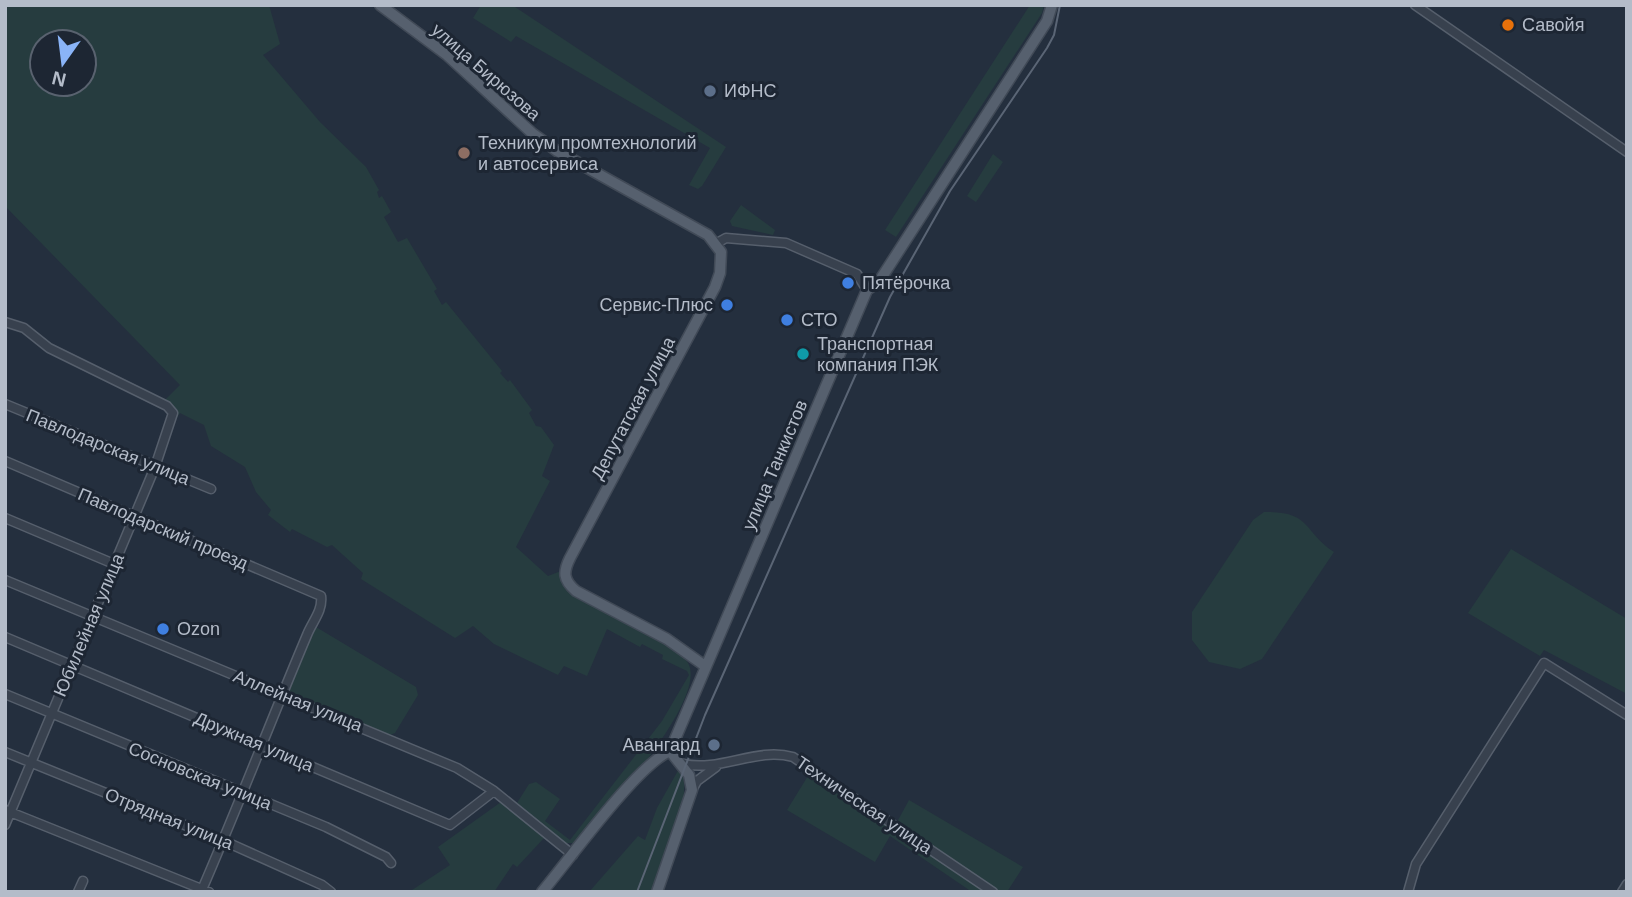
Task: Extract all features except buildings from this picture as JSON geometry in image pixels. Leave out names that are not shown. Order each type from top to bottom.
[{"type":"main road","name":"улица Бирюзова","points":[[380,5],[447,55],[532,133],[557,152],[708,235],[717,243]]},
{"type":"main road","name":"улица Танкистов","points":[[670,751],[867,290],[880,280],[1048,20],[1052,5]]},
{"type":"main road","name":"Депутатская улица","points":[[705,666],[667,639],[576,590],[565,579],[566,567],[718,279],[722,262],[717,243]]},
{"type":"main road","points":[[542,892],[639,775],[659,756],[670,751],[683,764],[692,790],[657,892]]},
{"type":"street","points":[[1415,5],[1627,152]]},
{"type":"street","points":[[717,243],[726,238],[786,243],[857,274],[867,290]]},
{"type":"street","name":"Юбилейная улица","points":[[5,323],[24,328],[49,348],[167,406],[173,413],[172,424],[155,467],[32,763],[8,811],[5,824]]},
{"type":"street","name":"Павлодарская улица","points":[[5,404],[211,489]]},
{"type":"street","name":"Павлодарский проезд","points":[[5,461],[321,596],[322,604],[308,632],[284,696]]},
{"type":"street","points":[[5,518],[114,565]]},
{"type":"street","name":"Аллейная улица","points":[[5,580],[457,768],[494,791],[573,855]]},
{"type":"street","name":"Дружная улица","points":[[5,636],[450,825],[494,791]]},
{"type":"street","points":[[1408,892],[1416,864],[1544,663],[1627,715]]},
{"type":"street","name":"Сосновская улица","points":[[5,694],[326,827],[386,857],[391,863]]},
{"type":"street","points":[[8,811],[204,891],[284,696]]},
{"type":"street","name":"Отрядная улица","points":[[5,752],[224,841],[322,884],[331,892]]},
{"type":"street","name":"Техническая улица","points":[[683,764],[696,767],[722,764],[762,754],[793,757],[993,892]]},
{"type":"street","points":[[692,790],[697,781],[722,764]]},
{"type":"street","points":[[79,892],[83,881]]},
{"type":"street","points":[[1622,892],[1627,884]]},
{"type":"green space","points":[[5,5],[269,5],[280,44],[263,55],[320,122],[366,167],[379,190],[379,198],[382,196],[391,212],[384,217],[398,242],[407,238],[437,289],[434,291],[442,305],[446,302],[502,371],[500,373],[508,382],[510,380],[532,410],[529,413],[536,426],[541,427],[554,445],[542,476],[550,481],[516,547],[548,576],[561,571],[561,582],[568,592],[667,644],[688,663],[690,680],[683,702],[669,728],[629,783],[579,843],[566,843],[517,803],[529,784],[536,782],[560,799],[545,821],[570,840],[662,721],[689,675],[687,671],[662,659],[663,655],[642,644],[640,647],[607,629],[587,676],[564,666],[558,675],[494,644],[473,626],[455,638],[361,579],[363,573],[332,545],[327,547],[292,529],[290,532],[268,515],[271,510],[256,492],[245,467],[211,446],[204,425],[180,413],[176,419],[174,411],[163,402],[180,385],[5,206]]},
{"type":"green space","points":[[481,5],[512,5],[726,147],[702,186],[698,189],[689,185],[710,148],[516,36],[511,42],[473,18]]},
{"type":"green space","points":[[1030,5],[1044,5],[1042,13],[896,237],[885,230]]},
{"type":"green space","points":[[993,154],[1003,162],[976,202],[967,196]]},
{"type":"green space","points":[[741,205],[775,230],[773,235],[732,226],[730,221]]},
{"type":"green space","points":[[1264,512],[1291,515],[1299,519],[1334,552],[1262,659],[1240,669],[1209,662],[1192,640],[1192,612],[1253,520]]},
{"type":"green space","points":[[1511,549],[1627,619],[1627,694],[1544,650],[1540,656],[1468,613]]},
{"type":"green space","points":[[316,627],[416,687],[418,695],[395,733],[390,735],[290,694]]},
{"type":"green space","points":[[680,767],[684,781],[681,812],[653,892],[589,892],[638,836],[645,840],[657,808]]},
{"type":"green space","points":[[811,771],[987,892],[972,892],[890,836],[875,862],[787,810]]},
{"type":"green space","points":[[909,800],[1023,867],[1007,892],[999,892],[897,822]]},
{"type":"green space","points":[[501,802],[545,837],[517,867],[513,864],[494,892],[409,892],[450,865],[438,847]]},
{"type":"tram line","points":[[637,892],[705,715],[890,297],[950,191],[1047,48],[1054,35],[1060,5]]},
{"type":"place","name":"Савойя","points":[[1508,25]]},
{"type":"place","name":"ИФНС","points":[[710,91]]},
{"type":"place","name":"Техникум промтехнологий и автосервиса","points":[[464,153]]},
{"type":"place","name":"Пятёрочка","points":[[848,283]]},
{"type":"place","name":"Сервис-Плюс","points":[[727,305]]},
{"type":"place","name":"СТО","points":[[787,320]]},
{"type":"place","name":"Транспортная компания ПЭК","points":[[803,354]]},
{"type":"place","name":"Ozon","points":[[163,629]]},
{"type":"place","name":"Авангард","points":[[714,745]]}]
